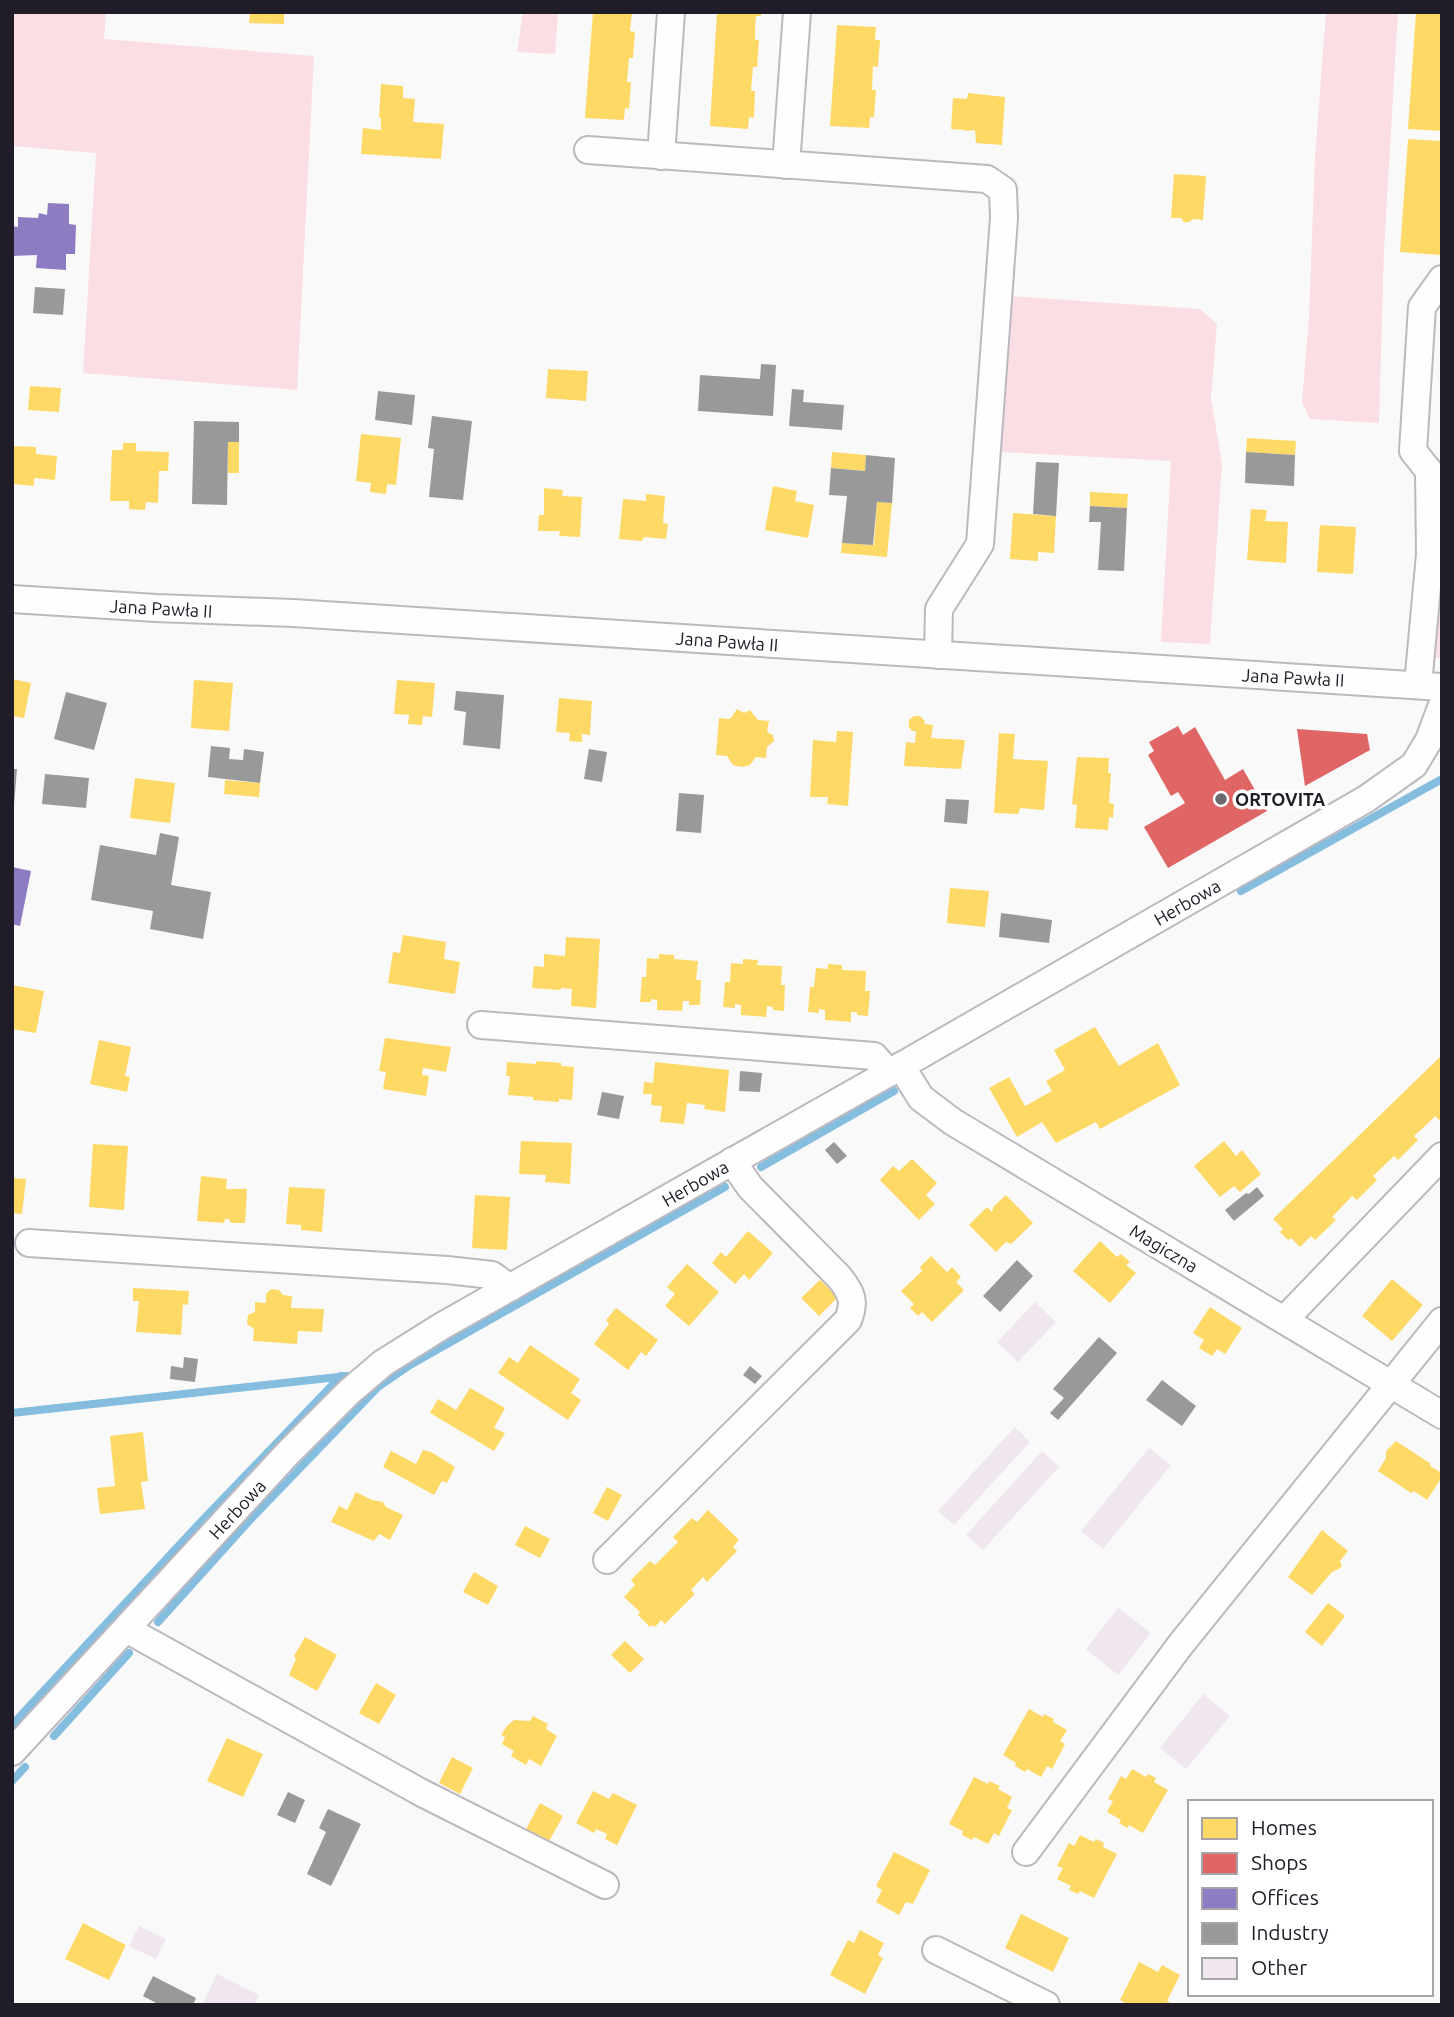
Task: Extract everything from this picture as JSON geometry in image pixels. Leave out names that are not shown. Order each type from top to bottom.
[{"type":"street","points":[[661,156],[671,12]]},
{"type":"street","points":[[786,164],[797,12]]},
{"type":"street","points":[[588,150],[988,179],[1003,190],[1004,218],[980,544],[939,609],[938,655]]},
{"type":"street","points":[[1430,686],[1429,471],[1413,451],[1422,307],[1442,279]]},
{"type":"street","name":"Jana Pawła II","points":[[12,599],[156,608],[293,612],[1430,686]]},
{"type":"street","name":"Herbowa","points":[[12,1752],[288,1453],[349,1392],[383,1363],[442,1326],[1366,799],[1414,765],[1429,740],[1442,705]]},
{"type":"street","points":[[481,1025],[874,1056],[895,1069]]},
{"type":"street","name":"Magiczna","points":[[895,1069],[922,1098],[953,1122],[1442,1415]]},
{"type":"street","points":[[1284,1320],[1442,1156]]},
{"type":"street","points":[[607,1560],[848,1320],[854,1306],[850,1292],[839,1277],[750,1186],[732,1161]]},
{"type":"street","points":[[29,1243],[447,1270],[492,1275],[510,1288]]},
{"type":"street","points":[[1026,1852],[1181,1644],[1442,1321]]},
{"type":"street","points":[[126,1629],[422,1793],[605,1885]]},
{"type":"street","points":[[936,1950],[1046,2005]]},
{"type":"shaded area","points":[[12,12],[106,12],[104,39],[314,56],[297,390],[83,373],[96,153],[12,146]]},
{"type":"shaded area","points":[[523,12],[558,12],[555,54],[517,52]]},
{"type":"shaded area","points":[[1326,12],[1398,12],[1384,251],[1379,423],[1310,419],[1302,402]]},
{"type":"shaded area","points":[[1010,296],[1200,309],[1217,324],[1211,398],[1222,464],[1210,644],[1161,642],[1171,461],[1000,452]]},
{"type":"shaded area","points":[[1442,481],[1442,658],[1430,657]]},
{"type":"building: Homes","points":[[250,12],[284,12],[284,24],[249,23]]},
{"type":"building: Homes","points":[[593,12],[632,12],[630,31],[635,32],[633,58],[629,58],[627,82],[631,82],[629,109],[625,108],[624,120],[585,118]]},
{"type":"building: Homes","points":[[717,12],[761,12],[761,16],[756,16],[755,28],[755,40],[759,40],[757,67],[753,67],[751,91],[755,91],[754,118],[749,117],[748,129],[710,126]]},
{"type":"building: Homes","points":[[1416,12],[1442,12],[1442,131],[1408,129]]},
{"type":"building: Homes","points":[[837,25],[876,27],[875,40],[880,40],[878,67],[873,66],[872,90],[876,90],[874,117],[870,117],[869,128],[830,126]]},
{"type":"building: Homes","points":[[381,84],[403,86],[403,98],[415,99],[413,122],[444,124],[441,159],[361,154],[363,128],[381,130]]},
{"type":"building: Homes","points":[[968,93],[1005,97],[1002,145],[976,143],[975,130],[951,129],[953,98],[967,99]]},
{"type":"building: Homes","points":[[1408,139],[1442,141],[1440,255],[1400,252]]},
{"type":"building: Homes","points":[[1174,174],[1206,176],[1203,220],[1184,222],[1181,218],[1171,218]]},
{"type":"building: Homes","points":[[548,369],[588,371],[586,401],[546,398]]},
{"type":"building: Homes","points":[[30,386],[61,388],[59,412],[28,410]]},
{"type":"building: Homes","points":[[361,434],[401,438],[396,485],[387,484],[386,494],[370,492],[371,483],[356,481]]},
{"type":"building: Homes","points":[[1247,438],[1296,441],[1295,455],[1246,452]]},
{"type":"building: Homes","points":[[228,442],[239,442],[239,473],[228,473]]},
{"type":"building: Homes","points":[[123,443],[136,443],[136,451],[169,452],[168,471],[159,471],[158,503],[146,502],[145,510],[129,509],[129,501],[110,501],[112,450],[123,450]]},
{"type":"building: Homes","points":[[12,446],[36,447],[36,454],[57,456],[55,480],[34,478],[34,486],[12,484]]},
{"type":"building: Homes","points":[[832,452],[866,455],[865,471],[831,468]]},
{"type":"building: Homes","points":[[773,486],[797,491],[795,501],[814,505],[808,538],[765,530]]},
{"type":"building: Homes","points":[[544,488],[563,490],[562,496],[582,497],[580,537],[559,536],[560,531],[538,531],[539,515],[544,515]]},
{"type":"building: Homes","points":[[1090,492],[1128,494],[1127,508],[1090,506]]},
{"type":"building: Homes","points":[[646,494],[665,496],[663,523],[668,524],[666,539],[619,539],[623,499],[646,501]]},
{"type":"building: Homes","points":[[877,502],[892,503],[887,557],[841,553],[842,543],[874,545]]},
{"type":"building: Homes","points":[[1251,509],[1267,510],[1265,521],[1288,522],[1286,563],[1247,560]]},
{"type":"building: Homes","points":[[1013,513],[1056,516],[1054,553],[1038,552],[1038,561],[1010,559]]},
{"type":"building: Homes","points":[[1320,525],[1356,527],[1353,574],[1317,572]]},
{"type":"building: Homes","points":[[12,679],[31,683],[24,718],[12,716]]},
{"type":"building: Homes","points":[[194,680],[233,683],[229,731],[191,728]]},
{"type":"building: Homes","points":[[397,680],[435,683],[432,717],[423,716],[422,725],[408,724],[409,715],[394,714]]},
{"type":"building: Homes","points":[[559,698],[592,701],[590,735],[582,734],[582,742],[569,741],[570,733],[556,732]]},
{"type":"building: Homes","points":[[737,709],[744,713],[750,710],[758,720],[769,721],[767,732],[773,735],[774,741],[767,747],[766,758],[756,757],[750,765],[742,767],[733,765],[727,756],[716,755],[719,718],[730,719]]},
{"type":"building: Homes","points":[[920,716],[925,721],[924,724],[933,725],[931,738],[965,740],[961,769],[904,766],[906,742],[915,743],[916,731],[909,727],[909,720]]},
{"type":"building: Homes","points":[[837,731],[853,732],[848,806],[827,804],[828,797],[810,797],[813,740],[836,742]]},
{"type":"building: Homes","points":[[999,733],[1015,734],[1013,759],[1048,761],[1044,810],[1020,808],[1018,814],[994,813]]},
{"type":"building: Homes","points":[[1077,757],[1109,758],[1109,803],[1114,804],[1113,818],[1109,817],[1108,830],[1075,828],[1077,805],[1072,804]]},
{"type":"building: Homes","points":[[135,778],[175,783],[170,823],[130,818]]},
{"type":"building: Homes","points":[[225,780],[260,783],[259,797],[224,794]]},
{"type":"building: Homes","points":[[950,888],[989,891],[985,927],[947,923]]},
{"type":"building: Homes","points":[[403,935],[446,942],[444,959],[460,962],[455,994],[388,983],[393,952],[400,953]]},
{"type":"building: Homes","points":[[566,937],[600,939],[596,1008],[571,1006],[572,989],[532,988],[534,966],[544,967],[544,954],[565,956]]},
{"type":"building: Homes","points":[[659,954],[674,955],[674,959],[698,961],[696,980],[701,980],[700,1005],[689,1005],[689,1001],[683,1001],[682,1011],[657,1010],[657,1000],[640,1002],[647,958],[659,959]]},
{"type":"building: Homes","points":[[743,959],[758,960],[757,965],[782,966],[781,985],[785,985],[784,1011],[773,1010],[773,1007],[767,1006],[766,1017],[741,1015],[741,1005],[735,1004],[735,1008],[723,1007],[725,982],[730,982],[731,963],[743,964]]},
{"type":"building: Homes","points":[[828,964],[842,965],[842,970],[866,971],[865,991],[870,991],[868,1016],[851,1012],[851,1022],[825,1020],[825,1010],[819,1009],[819,1013],[808,1012],[810,987],[814,987],[816,968],[828,969]]},
{"type":"building: Homes","points":[[12,985],[44,991],[36,1033],[12,1029]]},
{"type":"building: Homes","points":[[1095,1027],[1119,1066],[1158,1043],[1180,1085],[1100,1129],[1096,1122],[1056,1143],[1042,1122],[1017,1137],[989,1088],[1009,1077],[1025,1106],[1052,1091],[1046,1081],[1065,1070],[1054,1050]]},
{"type":"building: Homes","points":[[385,1038],[451,1047],[446,1072],[423,1068],[422,1075],[429,1076],[426,1096],[383,1089],[386,1072],[379,1071]]},
{"type":"building: Homes","points":[[99,1040],[131,1047],[125,1076],[130,1077],[127,1092],[90,1084]]},
{"type":"building: Homes","points":[[1442,1055],[1442,1117],[1439,1120],[1435,1116],[1414,1136],[1418,1140],[1398,1160],[1394,1156],[1373,1176],[1377,1180],[1357,1200],[1352,1196],[1332,1217],[1336,1220],[1315,1240],[1311,1236],[1300,1247],[1291,1238],[1288,1240],[1280,1232],[1283,1229],[1273,1219]]},
{"type":"building: Homes","points":[[536,1061],[574,1067],[572,1100],[533,1100],[533,1097],[508,1095],[510,1076],[506,1076],[507,1062],[536,1064]]},
{"type":"building: Homes","points":[[655,1062],[729,1070],[725,1112],[704,1109],[705,1105],[687,1103],[684,1124],[660,1122],[662,1106],[651,1105],[652,1094],[643,1094],[644,1082],[653,1083]]},
{"type":"building: Homes","points":[[521,1141],[572,1143],[570,1184],[545,1182],[546,1175],[519,1174]]},
{"type":"building: Homes","points":[[1224,1141],[1236,1156],[1242,1150],[1261,1174],[1240,1192],[1234,1186],[1220,1197],[1194,1166]]},
{"type":"building: Homes","points":[[93,1144],[128,1146],[124,1210],[89,1207]]},
{"type":"building: Homes","points":[[912,1159],[937,1183],[926,1195],[935,1204],[919,1220],[880,1180],[893,1166],[899,1171]]},
{"type":"building: Homes","points":[[201,1176],[227,1179],[226,1189],[247,1189],[245,1223],[231,1223],[229,1219],[225,1219],[224,1223],[197,1221]]},
{"type":"building: Homes","points":[[12,1178],[26,1179],[22,1214],[12,1213]]},
{"type":"building: Homes","points":[[289,1187],[325,1189],[322,1232],[301,1230],[301,1225],[286,1224]]},
{"type":"building: Homes","points":[[475,1195],[510,1197],[507,1250],[472,1248]]},
{"type":"building: Homes","points":[[1006,1195],[1033,1223],[1011,1244],[1006,1242],[996,1252],[969,1225],[987,1207],[992,1212],[994,1206]]},
{"type":"building: Homes","points":[[748,1231],[773,1253],[749,1280],[744,1274],[735,1284],[712,1263],[721,1252],[726,1257]]},
{"type":"building: Homes","points":[[1100,1241],[1117,1257],[1121,1254],[1130,1262],[1126,1265],[1136,1273],[1110,1303],[1073,1271]]},
{"type":"building: Homes","points":[[931,1256],[947,1272],[952,1267],[961,1277],[956,1282],[964,1290],[932,1322],[922,1312],[918,1316],[910,1308],[914,1304],[901,1291],[922,1271],[920,1267]]},
{"type":"building: Homes","points":[[687,1264],[719,1292],[689,1326],[665,1306],[675,1294],[667,1287]]},
{"type":"building: Homes","points":[[1392,1279],[1423,1305],[1392,1341],[1362,1316]]},
{"type":"building: Homes","points":[[820,1280],[838,1297],[819,1316],[801,1298]]},
{"type":"building: Homes","points":[[133,1288],[189,1291],[188,1305],[183,1304],[181,1335],[136,1332],[139,1301],[133,1301]]},
{"type":"building: Homes","points":[[271,1289],[292,1296],[291,1308],[324,1309],[322,1332],[298,1331],[297,1344],[253,1341],[254,1329],[247,1324],[248,1315],[255,1312],[255,1302],[266,1303],[266,1294]]},
{"type":"building: Homes","points":[[1210,1307],[1242,1328],[1225,1354],[1217,1349],[1212,1356],[1199,1348],[1204,1340],[1193,1333]]},
{"type":"building: Homes","points":[[616,1308],[658,1340],[646,1356],[641,1352],[628,1370],[594,1344],[609,1324],[606,1320]]},
{"type":"building: Homes","points":[[530,1345],[580,1379],[571,1393],[581,1400],[568,1420],[498,1373],[509,1357],[518,1363]]},
{"type":"building: Homes","points":[[470,1388],[505,1408],[494,1428],[505,1433],[494,1451],[430,1413],[438,1399],[456,1410]]},
{"type":"building: Homes","points":[[143,1432],[148,1481],[141,1482],[145,1509],[100,1514],[97,1488],[115,1486],[110,1436]]},
{"type":"building: Homes","points":[[1396,1441],[1442,1473],[1427,1500],[1414,1491],[1411,1493],[1378,1471],[1386,1458],[1386,1451]]},
{"type":"building: Homes","points":[[423,1450],[455,1467],[447,1483],[442,1481],[434,1495],[383,1467],[391,1451],[416,1464]]},
{"type":"building: Homes","points":[[607,1487],[622,1495],[608,1521],[593,1513]]},
{"type":"building: Homes","points":[[356,1492],[383,1502],[386,1507],[403,1515],[390,1540],[379,1534],[374,1541],[331,1522],[339,1506],[347,1510]]},
{"type":"building: Homes","points":[[708,1510],[739,1540],[733,1547],[737,1551],[707,1582],[703,1577],[691,1590],[695,1594],[665,1624],[661,1620],[655,1627],[650,1627],[638,1615],[640,1612],[624,1597],[635,1585],[631,1580],[650,1561],[655,1565],[678,1542],[673,1537],[692,1518],[697,1522]]},
{"type":"building: Homes","points":[[525,1526],[550,1539],[540,1558],[515,1545]]},
{"type":"building: Homes","points":[[1322,1530],[1348,1551],[1340,1561],[1342,1566],[1332,1572],[1312,1595],[1288,1577]]},
{"type":"building: Homes","points":[[474,1572],[498,1586],[488,1605],[463,1592]]},
{"type":"building: Homes","points":[[1328,1603],[1345,1616],[1322,1646],[1305,1632]]},
{"type":"building: Homes","points":[[305,1637],[337,1655],[317,1691],[289,1675],[296,1659],[294,1656]]},
{"type":"building: Homes","points":[[625,1641],[644,1659],[630,1673],[611,1655]]},
{"type":"building: Homes","points":[[376,1683],[396,1695],[379,1724],[359,1713]]},
{"type":"building: Homes","points":[[1029,1709],[1043,1717],[1044,1714],[1054,1719],[1053,1722],[1067,1730],[1060,1741],[1065,1744],[1052,1769],[1047,1766],[1041,1777],[1027,1769],[1025,1772],[1003,1755]]},
{"type":"building: Homes","points":[[533,1716],[548,1724],[546,1729],[557,1736],[541,1766],[529,1759],[526,1765],[511,1756],[514,1751],[502,1744],[505,1737],[501,1735],[507,1726],[514,1720],[530,1721]]},
{"type":"building: Homes","points":[[227,1738],[263,1754],[243,1797],[207,1781]]},
{"type":"building: Homes","points":[[452,1757],[473,1768],[460,1794],[439,1783]]},
{"type":"building: Homes","points":[[1132,1769],[1146,1777],[1148,1774],[1156,1778],[1154,1782],[1168,1790],[1143,1833],[1129,1825],[1127,1828],[1119,1823],[1121,1820],[1107,1812],[1113,1801],[1108,1799],[1121,1776],[1126,1779]]},
{"type":"building: Homes","points":[[974,1777],[1000,1786],[998,1789],[1012,1797],[1007,1808],[1012,1810],[999,1836],[994,1833],[988,1844],[962,1835],[963,1831],[949,1824]]},
{"type":"building: Homes","points":[[593,1791],[609,1799],[613,1793],[637,1805],[617,1845],[605,1839],[607,1834],[596,1829],[594,1833],[576,1823]]},
{"type":"building: Homes","points":[[540,1803],[563,1816],[547,1845],[524,1833]]},
{"type":"building: Homes","points":[[1080,1835],[1094,1842],[1096,1839],[1104,1843],[1103,1847],[1117,1854],[1094,1898],[1080,1891],[1078,1894],[1069,1890],[1071,1886],[1057,1879],[1063,1868],[1057,1866],[1069,1843],[1074,1846]]},
{"type":"building: Homes","points":[[894,1852],[930,1870],[913,1904],[906,1902],[899,1915],[876,1902],[882,1890],[876,1886]]},
{"type":"building: Homes","points":[[1021,1914],[1069,1938],[1053,1972],[1005,1948]]},
{"type":"building: Homes","points":[[83,1923],[126,1945],[109,1980],[65,1959]]},
{"type":"building: Homes","points":[[860,1930],[884,1943],[878,1955],[883,1958],[865,1994],[830,1975],[848,1940],[854,1943]]},
{"type":"building: Homes","points":[[1139,1962],[1158,1972],[1162,1965],[1180,1975],[1167,2001],[1175,2005],[1129,2005],[1120,2000]]},
{"type":"building: Shops","name":"ORTOVITA","points":[[1178,726],[1183,735],[1195,727],[1225,780],[1243,769],[1267,811],[1168,868],[1144,827],[1185,803],[1178,792],[1171,796],[1148,755],[1154,751],[1149,742]]},
{"type":"building: Shops","points":[[1297,729],[1367,734],[1370,750],[1305,786]]},
{"type":"building: Offices","points":[[48,203],[69,204],[69,224],[76,225],[75,254],[66,254],[66,270],[36,268],[37,255],[12,256],[12,226],[18,227],[18,217],[38,218],[39,213],[47,215]]},
{"type":"building: Offices","points":[[12,867],[31,871],[20,926],[12,924]]},
{"type":"building: Industry","points":[[35,287],[65,289],[63,315],[33,313]]},
{"type":"building: Industry","points":[[761,364],[776,365],[773,416],[698,411],[700,375],[760,379]]},
{"type":"building: Industry","points":[[792,389],[804,390],[803,402],[844,405],[842,430],[789,426]]},
{"type":"building: Industry","points":[[378,391],[415,395],[412,425],[375,420]]},
{"type":"building: Industry","points":[[432,416],[472,421],[463,500],[429,497],[434,449],[428,448]]},
{"type":"building: Industry","points":[[194,421],[239,422],[239,442],[228,442],[227,505],[192,504]]},
{"type":"building: Industry","points":[[1246,452],[1295,455],[1294,486],[1245,483]]},
{"type":"building: Industry","points":[[866,455],[895,458],[892,503],[877,502],[873,545],[842,543],[847,496],[829,495],[831,468],[865,471]]},
{"type":"building: Industry","points":[[1036,462],[1059,463],[1056,516],[1033,514]]},
{"type":"building: Industry","points":[[1090,506],[1127,508],[1124,571],[1098,570],[1101,522],[1089,522]]},
{"type":"building: Industry","points":[[456,691],[504,695],[500,749],[463,745],[466,712],[454,710]]},
{"type":"building: Industry","points":[[66,692],[107,703],[94,750],[54,739]]},
{"type":"building: Industry","points":[[211,746],[230,748],[229,759],[243,760],[244,749],[264,752],[260,783],[208,777]]},
{"type":"building: Industry","points":[[589,749],[607,752],[602,782],[584,779]]},
{"type":"building: Industry","points":[[12,769],[17,769],[14,805],[12,805]]},
{"type":"building: Industry","points":[[45,774],[89,778],[86,808],[42,804]]},
{"type":"building: Industry","points":[[679,793],[704,795],[701,833],[676,831]]},
{"type":"building: Industry","points":[[946,799],[969,800],[967,824],[944,822]]},
{"type":"building: Industry","points":[[160,833],[179,837],[171,885],[211,892],[203,939],[150,929],[153,911],[91,900],[100,845],[156,855]]},
{"type":"building: Industry","points":[[1001,913],[1052,920],[1049,943],[999,937]]},
{"type":"building: Industry","points":[[740,1071],[762,1073],[760,1092],[739,1091]]},
{"type":"building: Industry","points":[[602,1092],[624,1096],[619,1119],[597,1115]]},
{"type":"building: Industry","points":[[834,1142],[847,1156],[837,1164],[825,1150]]},
{"type":"building: Industry","points":[[1257,1187],[1264,1196],[1234,1221],[1225,1210]]},
{"type":"building: Industry","points":[[1017,1260],[1033,1276],[1000,1312],[983,1296]]},
{"type":"building: Industry","points":[[1099,1337],[1117,1353],[1058,1420],[1050,1413],[1064,1398],[1053,1389]]},
{"type":"building: Industry","points":[[184,1357],[198,1359],[195,1382],[170,1379],[171,1366],[183,1368]]},
{"type":"building: Industry","points":[[750,1366],[762,1376],[755,1384],[743,1375]]},
{"type":"building: Industry","points":[[1162,1380],[1196,1406],[1182,1426],[1146,1400]]},
{"type":"building: Industry","points":[[288,1792],[305,1800],[295,1823],[277,1815]]},
{"type":"building: Industry","points":[[328,1809],[361,1824],[331,1886],[307,1874],[326,1832],[319,1828]]},
{"type":"building: Industry","points":[[153,1976],[196,1998],[193,2005],[160,2005],[143,1996]]},
{"type":"building: Other","points":[[1035,1302],[1056,1322],[1018,1362],[997,1342]]},
{"type":"building: Other","points":[[1015,1427],[1030,1442],[954,1525],[938,1511]]},
{"type":"building: Other","points":[[1149,1448],[1171,1465],[1103,1549],[1081,1531]]},
{"type":"building: Other","points":[[1042,1451],[1059,1467],[983,1550],[966,1535]]},
{"type":"building: Other","points":[[1118,1608],[1151,1633],[1118,1675],[1086,1649]]},
{"type":"building: Other","points":[[1203,1694],[1230,1716],[1186,1769],[1160,1748]]},
{"type":"building: Other","points":[[139,1926],[166,1939],[156,1959],[129,1946]]},
{"type":"building: Other","points":[[217,1974],[259,1995],[255,2005],[202,2005]]},
{"type":"waterway","points":[[1241,891],[1442,779]]},
{"type":"waterway","points":[[761,1167],[894,1091]]},
{"type":"waterway","points":[[158,1622],[249,1521],[378,1387],[410,1365],[725,1187]]},
{"type":"waterway","points":[[12,1725],[341,1376]]},
{"type":"waterway","points":[[12,1413],[347,1376]]},
{"type":"waterway","points":[[54,1736],[129,1653]]},
{"type":"waterway","points":[[12,1781],[25,1767]]},
{"type":"place","name":"ORTOVITA","points":[[1221,799]]}]
